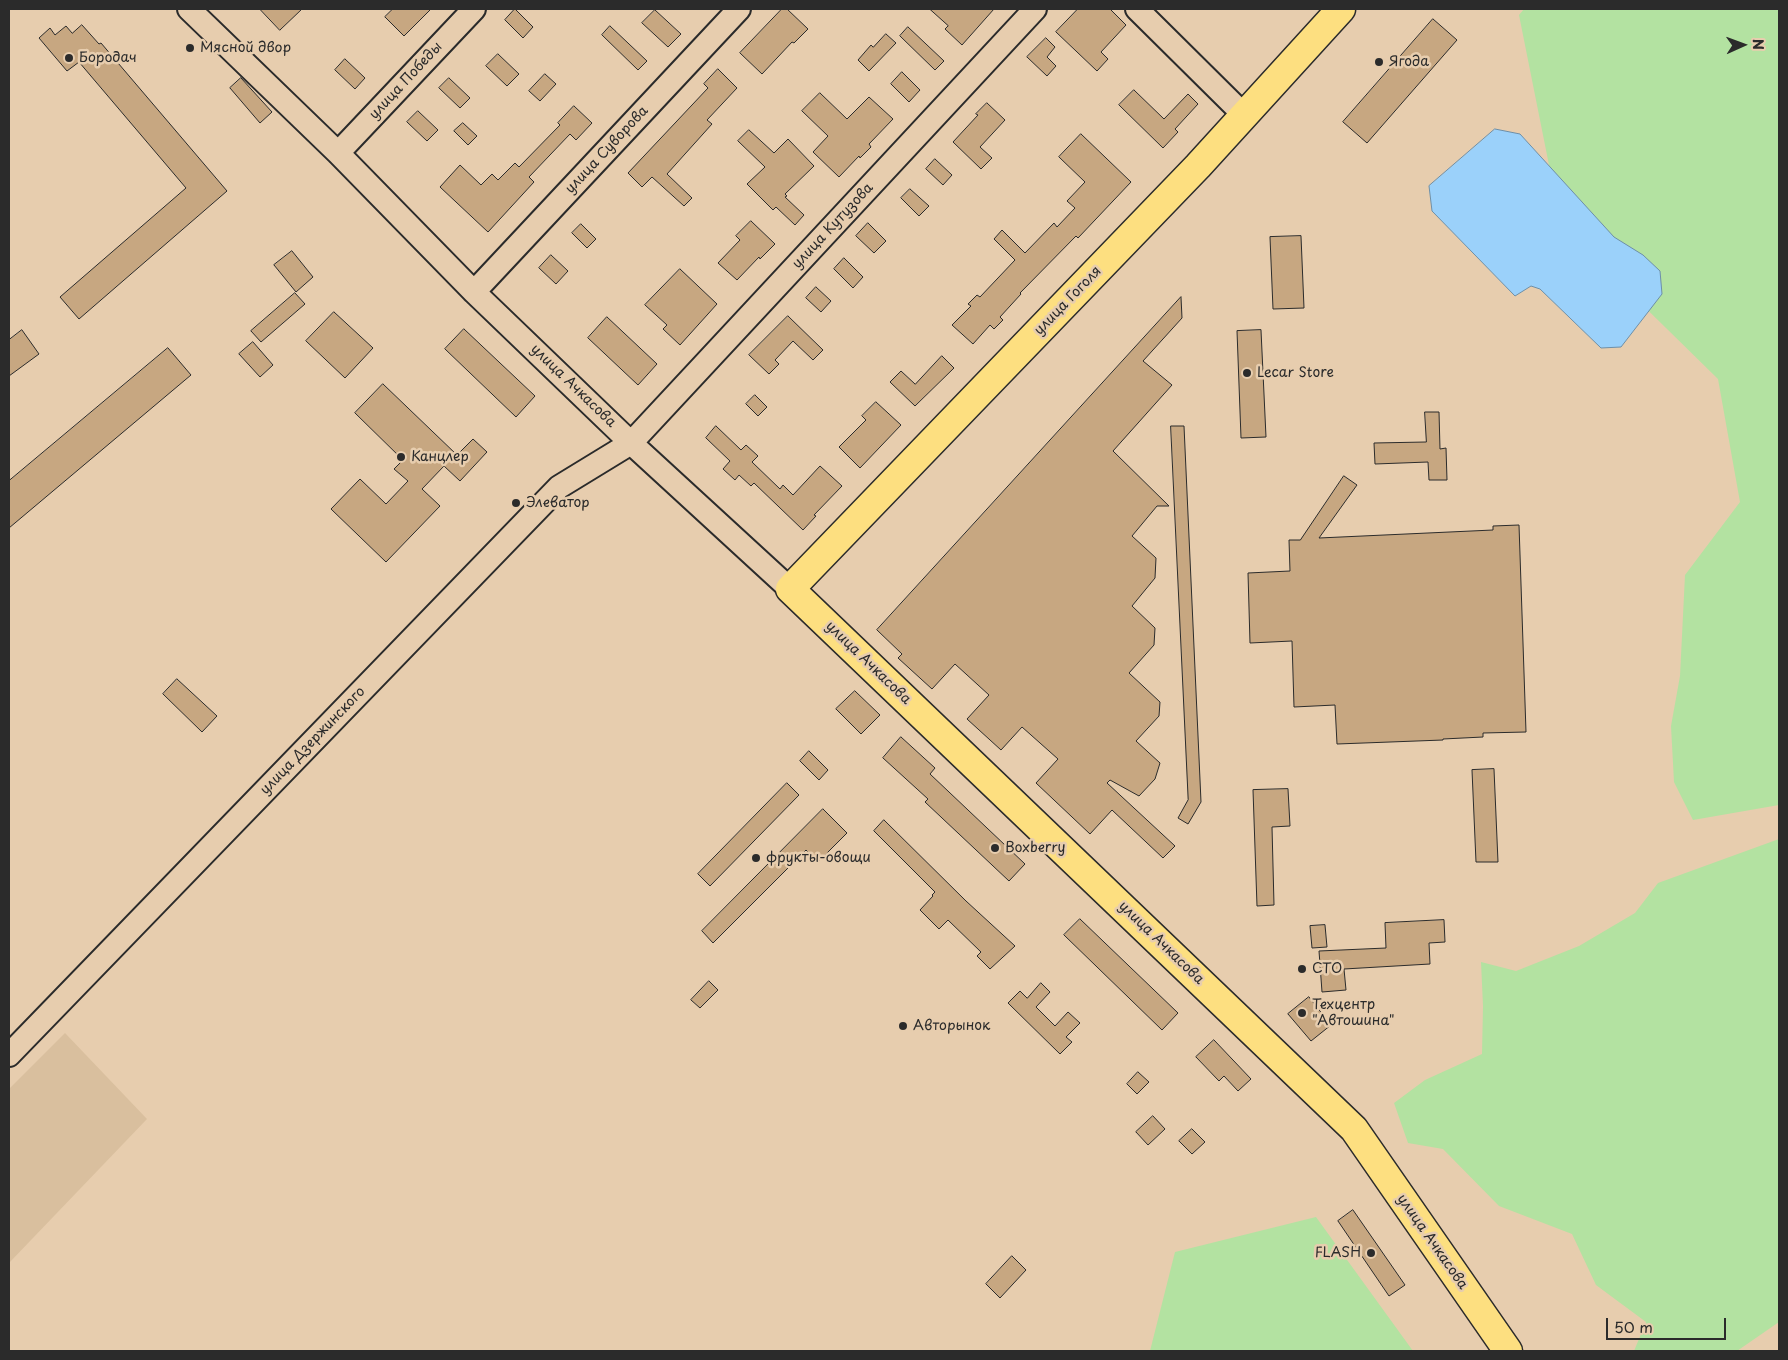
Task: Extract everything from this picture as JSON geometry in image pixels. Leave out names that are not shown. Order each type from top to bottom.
[{"type":"main road","name":"улица Гоголя","points":[[790,588],[1191,173],[1341,9]]},
{"type":"main road","name":"улица Ачкасова","points":[[790,588],[1354,1129],[1508,1351]]},
{"type":"street","name":"улица Ачкасова","points":[[188,9],[338,153],[474,292],[631,443],[790,588]]},
{"type":"street","name":"улица Победы","points":[[338,153],[474,9]]},
{"type":"street","name":"улица Суворова","points":[[474,292],[739,9]]},
{"type":"street","name":"улица Кутузова","points":[[631,443],[1035,9]]},
{"type":"street","points":[[1137,9],[1244,116]]},
{"type":"street","name":"улица Дзержинского","points":[[9,1055],[559,487],[631,443]]},
{"type":"shaded area","points":[[65,1033],[147,1119],[9,1263],[9,1089]]},
{"type":"green space","points":[[1524,9],[1779,9],[1779,805],[1693,820],[1674,782],[1671,726],[1680,676],[1685,575],[1740,502],[1718,379],[1561,225],[1519,15]]},
{"type":"green space","points":[[1779,839],[1779,1322],[1737,1351],[1634,1351],[1646,1322],[1596,1285],[1572,1234],[1499,1206],[1443,1149],[1408,1143],[1394,1103],[1425,1080],[1482,1054],[1483,1006],[1481,962],[1516,971],[1579,946],[1635,913],[1658,883]]},
{"type":"green space","points":[[1316,1217],[1413,1351],[1150,1351],[1175,1252]]},
{"type":"water","points":[[1495,129],[1520,134],[1614,237],[1643,255],[1660,271],[1662,294],[1621,347],[1601,348],[1540,289],[1531,286],[1515,296],[1432,211],[1429,186]]},
{"type":"building","points":[[260,9],[302,9],[280,30]]},
{"type":"building","points":[[393,9],[431,9],[404,36],[385,17]]},
{"type":"building","points":[[515,9],[533,27],[523,38],[505,20]]},
{"type":"building","points":[[782,9],[787,9],[808,29],[794,43],[792,42],[762,74],[740,53]]},
{"type":"building","points":[[930,9],[994,9],[962,45],[945,29],[948,26]]},
{"type":"building","points":[[1078,9],[1110,9],[1126,25],[1101,52],[1108,59],[1097,71],[1056,32]]},
{"type":"building","points":[[655,10],[681,34],[668,47],[642,23]]},
{"type":"building","points":[[1433,19],[1457,40],[1367,143],[1343,122]]},
{"type":"building","points":[[82,25],[99,44],[101,43],[227,191],[79,319],[60,297],[186,188],[79,62],[67,71],[39,38],[50,28],[55,35],[66,26],[72,33]]},
{"type":"building","points":[[610,26],[647,61],[638,70],[602,35]]},
{"type":"building","points":[[908,27],[944,61],[935,70],[900,36]]},
{"type":"building","points":[[886,34],[896,43],[869,71],[858,60],[871,45],[873,47]]},
{"type":"building","points":[[1046,38],[1055,47],[1047,57],[1056,66],[1047,76],[1027,57]]},
{"type":"building","points":[[498,54],[519,74],[507,86],[486,66]]},
{"type":"building","points":[[345,59],[365,78],[355,89],[335,70]]},
{"type":"building","points":[[718,69],[737,88],[707,120],[712,124],[667,174],[692,198],[684,206],[652,177],[642,187],[628,173],[708,88],[704,84]]},
{"type":"building","points":[[902,72],[920,90],[909,102],[891,84]]},
{"type":"building","points":[[545,74],[556,84],[540,101],[529,91]]},
{"type":"building","points":[[241,78],[272,112],[260,123],[230,88]]},
{"type":"building","points":[[449,78],[470,98],[460,108],[439,88]]},
{"type":"building","points":[[1134,90],[1164,119],[1188,94],[1198,104],[1175,129],[1178,132],[1163,148],[1119,105]]},
{"type":"building","points":[[820,93],[847,119],[869,97],[893,119],[869,144],[871,147],[860,158],[859,156],[839,177],[813,152],[828,136],[802,111]]},
{"type":"building","points":[[987,103],[1005,120],[980,147],[992,158],[981,169],[953,142]]},
{"type":"building","points":[[574,106],[592,123],[576,140],[570,134],[529,177],[534,182],[488,232],[440,187],[460,165],[481,185],[492,174],[498,180],[515,163],[519,167],[560,125],[558,123]]},
{"type":"building","points":[[418,111],[438,130],[427,141],[407,122]]},
{"type":"building","points":[[463,123],[477,136],[468,145],[454,131]]},
{"type":"building","points":[[749,130],[774,153],[788,139],[814,166],[785,194],[787,196],[785,197],[804,215],[795,225],[776,207],[773,210],[747,184],[765,167],[738,141]]},
{"type":"building","points":[[1081,134],[1131,182],[1078,238],[1076,236],[1020,293],[1000,317],[1003,320],[994,329],[990,325],[973,344],[952,325],[971,306],[968,304],[977,295],[980,297],[1015,260],[994,239],[1002,230],[1025,253],[1054,223],[1057,227],[1075,208],[1067,201],[1085,182],[1059,157]]},
{"type":"building","points":[[935,159],[952,175],[943,185],[926,169]]},
{"type":"building","points":[[910,189],[929,206],[919,216],[901,198]]},
{"type":"building","points":[[751,221],[775,244],[760,259],[759,257],[737,280],[718,263],[740,240],[736,236]]},
{"type":"building","points":[[868,223],[886,241],[874,253],[856,236]]},
{"type":"building","points":[[581,224],[596,239],[587,248],[572,233]]},
{"type":"building","points":[[1301,236],[1304,308],[1273,309],[1270,237]]},
{"type":"building","points":[[292,251],[313,277],[296,292],[274,265]]},
{"type":"building","points":[[551,255],[568,271],[556,284],[539,268]]},
{"type":"building","points":[[844,258],[863,277],[853,288],[834,269]]},
{"type":"building","points":[[680,269],[717,304],[680,345],[663,329],[667,325],[645,305]]},
{"type":"building","points":[[816,287],[831,301],[821,312],[806,298]]},
{"type":"building","points":[[295,293],[305,304],[261,342],[251,331]]},
{"type":"building","points":[[1181,297],[1182,318],[1143,361],[1172,385],[1113,451],[1169,506],[1157,506],[1132,536],[1156,558],[1155,578],[1132,606],[1155,628],[1154,645],[1129,673],[1160,702],[1159,716],[1136,741],[1160,763],[1155,779],[1139,796],[1110,780],[1107,783],[1175,846],[1163,858],[1112,810],[1090,834],[1036,783],[1058,759],[1022,727],[1001,750],[967,719],[989,695],[955,664],[932,689],[898,658],[902,654],[877,630]]},
{"type":"building","points":[[334,312],[373,348],[345,378],[306,341]]},
{"type":"building","points":[[788,316],[823,350],[813,360],[793,341],[775,360],[779,364],[769,374],[749,355]]},
{"type":"building","points":[[607,317],[657,364],[638,385],[588,338]]},
{"type":"building","points":[[464,329],[535,396],[516,417],[445,349]]},
{"type":"building","points":[[22,330],[39,354],[9,376],[9,340]]},
{"type":"building","points":[[1261,330],[1266,437],[1241,438],[1237,331]]},
{"type":"building","points":[[253,342],[273,365],[260,377],[239,354]]},
{"type":"building","points":[[168,348],[191,375],[9,528],[9,481]]},
{"type":"building","points":[[942,356],[954,368],[915,406],[890,382],[901,371],[915,384]]},
{"type":"building","points":[[383,384],[457,455],[473,439],[487,452],[460,481],[444,466],[422,489],[440,506],[386,562],[331,509],[360,479],[386,504],[408,481],[394,469],[403,460],[355,413]]},
{"type":"building","points":[[755,395],[767,407],[758,416],[746,404]]},
{"type":"building","points":[[876,402],[901,425],[860,468],[839,447],[866,420],[862,416]]},
{"type":"building","points":[[1425,412],[1439,412],[1440,449],[1446,448],[1447,480],[1429,480],[1428,462],[1375,464],[1374,443],[1426,442]]},
{"type":"building","points":[[716,426],[741,450],[746,445],[758,456],[752,462],[780,489],[783,485],[793,495],[820,466],[842,486],[814,515],[816,516],[803,530],[754,483],[751,486],[739,475],[735,480],[723,469],[730,461],[706,438]]},
{"type":"building","points":[[1171,426],[1184,426],[1201,802],[1188,824],[1178,818],[1188,800]]},
{"type":"building","points":[[1344,476],[1357,485],[1319,538],[1493,530],[1493,526],[1519,525],[1526,732],[1483,733],[1483,737],[1443,740],[1337,744],[1335,705],[1294,707],[1292,641],[1250,643],[1248,573],[1290,571],[1289,540],[1300,540]]},
{"type":"building","points":[[177,679],[217,716],[202,732],[163,694]]},
{"type":"building","points":[[855,691],[880,715],[861,734],[836,709]]},
{"type":"building","points":[[901,737],[935,768],[930,774],[1025,864],[1009,881],[925,802],[928,799],[883,758]]},
{"type":"building","points":[[809,751],[828,770],[819,780],[800,761]]},
{"type":"building","points":[[1494,769],[1498,862],[1476,862],[1472,770]]},
{"type":"building","points":[[787,783],[799,795],[710,886],[698,874]]},
{"type":"building","points":[[1288,789],[1290,826],[1272,827],[1274,905],[1257,906],[1253,790]]},
{"type":"building","points":[[823,809],[847,833],[818,862],[806,850],[713,943],[702,931]]},
{"type":"building","points":[[884,820],[966,901],[1015,946],[990,969],[977,956],[981,952],[948,920],[939,929],[920,910],[935,892],[874,831]]},
{"type":"building","points":[[1080,919],[1178,1013],[1162,1030],[1064,935]]},
{"type":"building","points":[[1444,920],[1445,942],[1429,943],[1430,964],[1344,969],[1346,990],[1322,992],[1319,951],[1386,948],[1385,923]]},
{"type":"building","points":[[1325,925],[1327,947],[1312,948],[1310,926]]},
{"type":"building","points":[[709,981],[718,990],[700,1008],[691,1000]]},
{"type":"building","points":[[1041,983],[1050,992],[1036,1007],[1055,1026],[1068,1012],[1080,1023],[1066,1037],[1072,1042],[1060,1054],[1008,1003],[1020,991],[1027,998]]},
{"type":"building","points":[[1309,997],[1331,1025],[1311,1041],[1288,1014]]},
{"type":"building","points":[[1214,1040],[1251,1079],[1238,1091],[1224,1076],[1219,1081],[1196,1057]]},
{"type":"building","points":[[1138,1072],[1149,1082],[1137,1094],[1127,1084]]},
{"type":"building","points":[[1153,1116],[1165,1129],[1148,1145],[1136,1132]]},
{"type":"building","points":[[1192,1129],[1205,1142],[1192,1154],[1179,1141]]},
{"type":"building","name":"FLASH","points":[[1353,1210],[1405,1285],[1389,1296],[1338,1221]]},
{"type":"building","points":[[1012,1256],[1026,1270],[1000,1298],[986,1284]]},
{"type":"place","name":"Мясной двор","points":[[190,48]]},
{"type":"place","name":"Бородач","points":[[69,58]]},
{"type":"place","name":"Ягода","points":[[1379,62]]},
{"type":"place","name":"Lecar Store","points":[[1247,373]]},
{"type":"place","name":"Канцлер","points":[[401,457]]},
{"type":"place","name":"Элеватор","points":[[516,503]]},
{"type":"place","name":"Boxberry","points":[[995,848]]},
{"type":"place","name":"фрукты-овощи","points":[[756,858]]},
{"type":"place","name":"СТО","points":[[1302,969]]},
{"type":"place","name":"Техцентр \"Автошина\"","points":[[1302,1013]]},
{"type":"place","name":"Авторынок","points":[[903,1026]]},
{"type":"place","name":"FLASH","points":[[1371,1253]]}]
